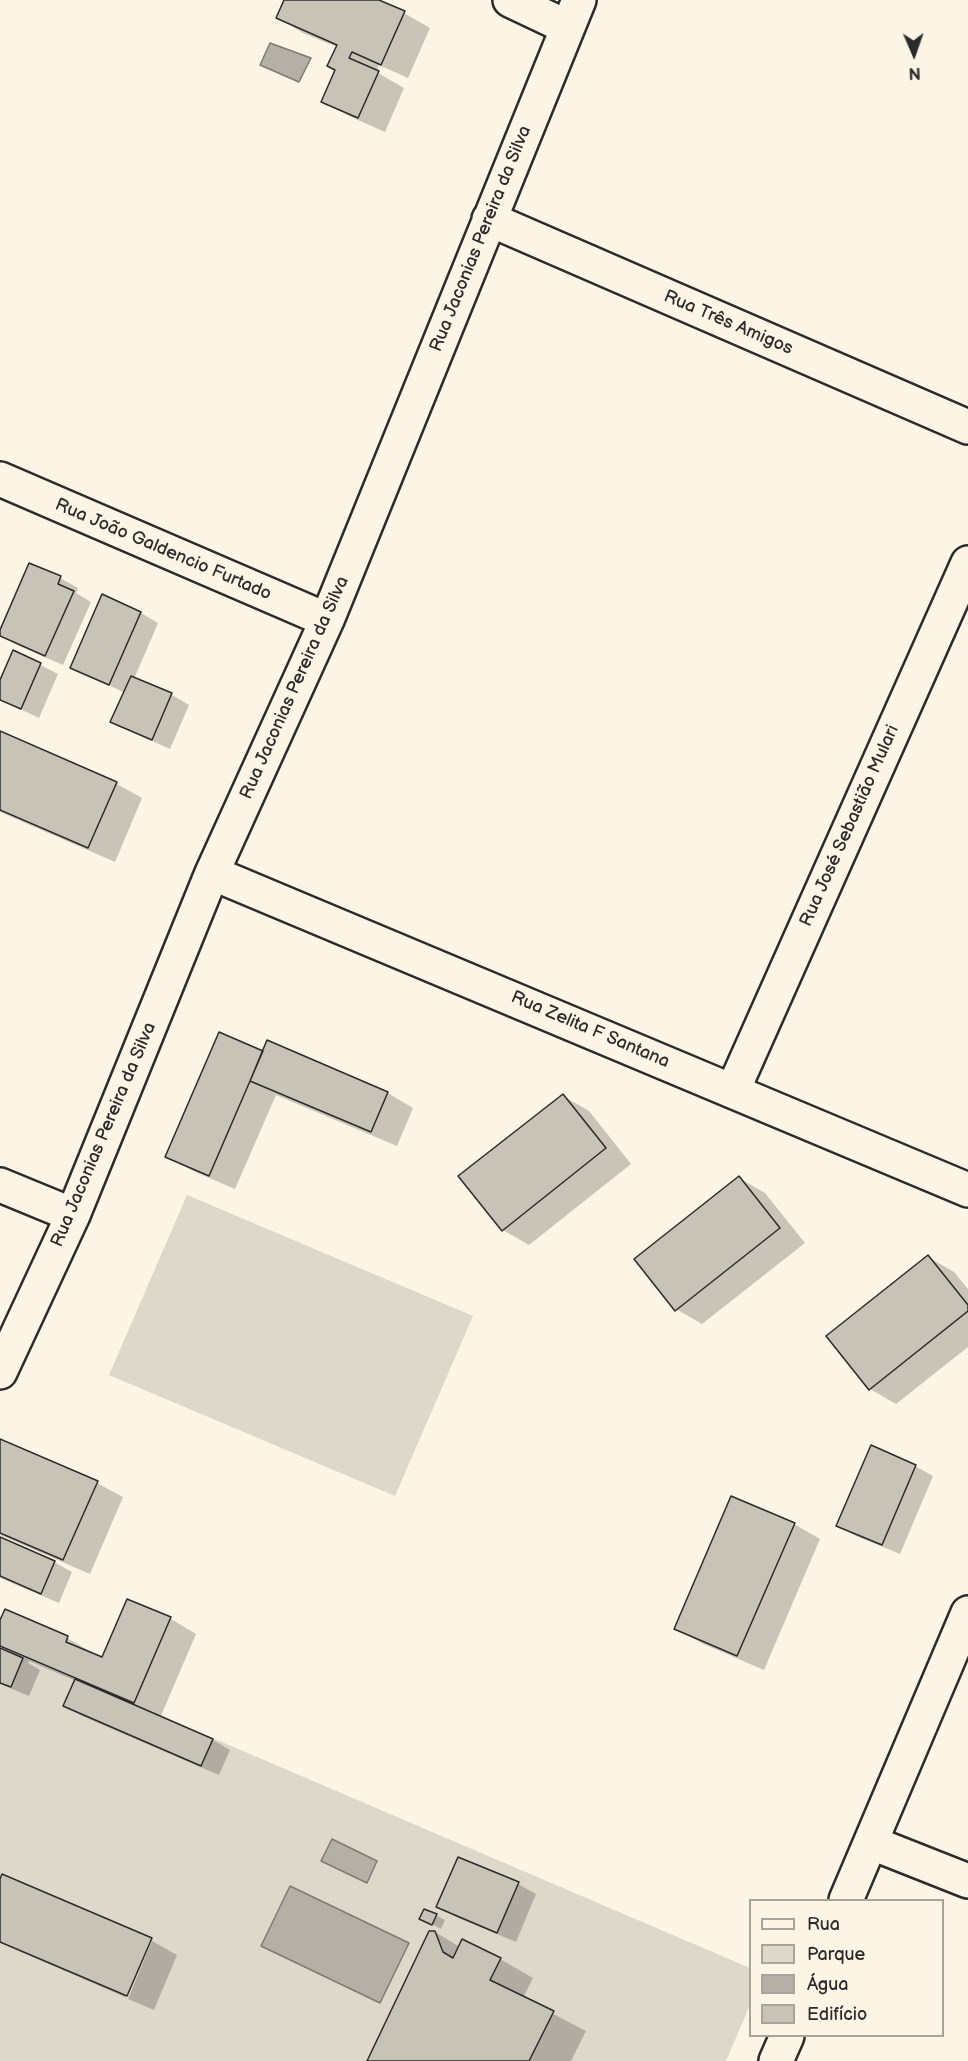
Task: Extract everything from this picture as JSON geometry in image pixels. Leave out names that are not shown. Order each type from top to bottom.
[{"type":"street","points":[[510,0],[573,13]]},
{"type":"street","name":"Rua Jaconias Pereira da Silva","points":[[0,1372],[73,1215],[212,873],[327,620],[573,13]]},
{"type":"street","name":"Rua Três Amigos","points":[[489,219],[968,427]]},
{"type":"street","name":"Rua João Galdencio Furtado","points":[[0,479],[327,620]]},
{"type":"street","name":"Rua José Sebastião Mulari","points":[[732,1090],[968,563]]},
{"type":"street","name":"Rua Zelita F Santana","points":[[212,873],[968,1190]]},
{"type":"street","points":[[0,1185],[73,1215]]},
{"type":"street","points":[[846,1899],[968,1613]]},
{"type":"street","points":[[872,1843],[968,1881]]},
{"type":"street","points":[[776,2061],[787,2037]]},
{"type":"green space","points":[[187,1195],[473,1316],[395,1496],[109,1375]]},
{"type":"green space","points":[[0,1647],[749,1968],[749,2007],[726,2061],[0,2061]]},
{"type":"water","points":[[270,43],[311,58],[299,82],[260,65]]},
{"type":"water","points":[[332,1839],[377,1861],[367,1883],[321,1861]]},
{"type":"water","points":[[290,1886],[409,1943],[380,2003],[261,1946]]},
{"type":"building","points":[[284,0],[379,0],[405,11],[381,65],[352,52],[349,58],[379,71],[358,118],[321,102],[335,70],[327,66],[337,45],[276,18]]},
{"type":"building","points":[[29,563],[61,576],[58,584],[74,591],[45,656],[0,636],[0,630]]},
{"type":"building","points":[[102,594],[141,612],[109,685],[70,668]]},
{"type":"building","points":[[13,650],[41,663],[21,709],[0,700],[0,680]]},
{"type":"building","points":[[131,676],[172,693],[152,740],[110,722]]},
{"type":"building","points":[[0,731],[117,782],[88,848],[0,810]]},
{"type":"building","points":[[219,1032],[263,1051],[209,1176],[165,1157]]},
{"type":"building","points":[[267,1040],[388,1092],[371,1132],[250,1081]]},
{"type":"building","points":[[563,1094],[606,1148],[502,1231],[458,1176]]},
{"type":"building","points":[[739,1176],[780,1228],[675,1311],[634,1259]]},
{"type":"building","points":[[928,1255],[968,1305],[968,1311],[869,1390],[826,1336]]},
{"type":"building","points":[[0,1439],[98,1481],[63,1560],[0,1533]]},
{"type":"building","points":[[871,1445],[916,1465],[882,1545],[836,1526]]},
{"type":"building","points":[[731,1496],[795,1523],[737,1656],[674,1629]]},
{"type":"building","points":[[0,1537],[55,1561],[41,1594],[0,1576]]},
{"type":"building","points":[[127,1599],[171,1617],[134,1703],[0,1646],[0,1620],[5,1609],[68,1636],[66,1642],[102,1657]]},
{"type":"building","points":[[0,1648],[23,1658],[11,1687],[0,1683]]},
{"type":"building","points":[[75,1679],[213,1739],[201,1766],[63,1706]]},
{"type":"building","points":[[458,1857],[519,1882],[497,1933],[436,1907]]},
{"type":"building","points":[[2,1874],[152,1938],[127,1996],[0,1942],[0,1879]]},
{"type":"building","points":[[424,1909],[437,1914],[432,1925],[419,1919]]},
{"type":"building","points":[[429,1931],[435,1931],[443,1952],[453,1958],[462,1939],[501,1958],[490,1980],[554,2011],[529,2061],[367,2061]]}]
